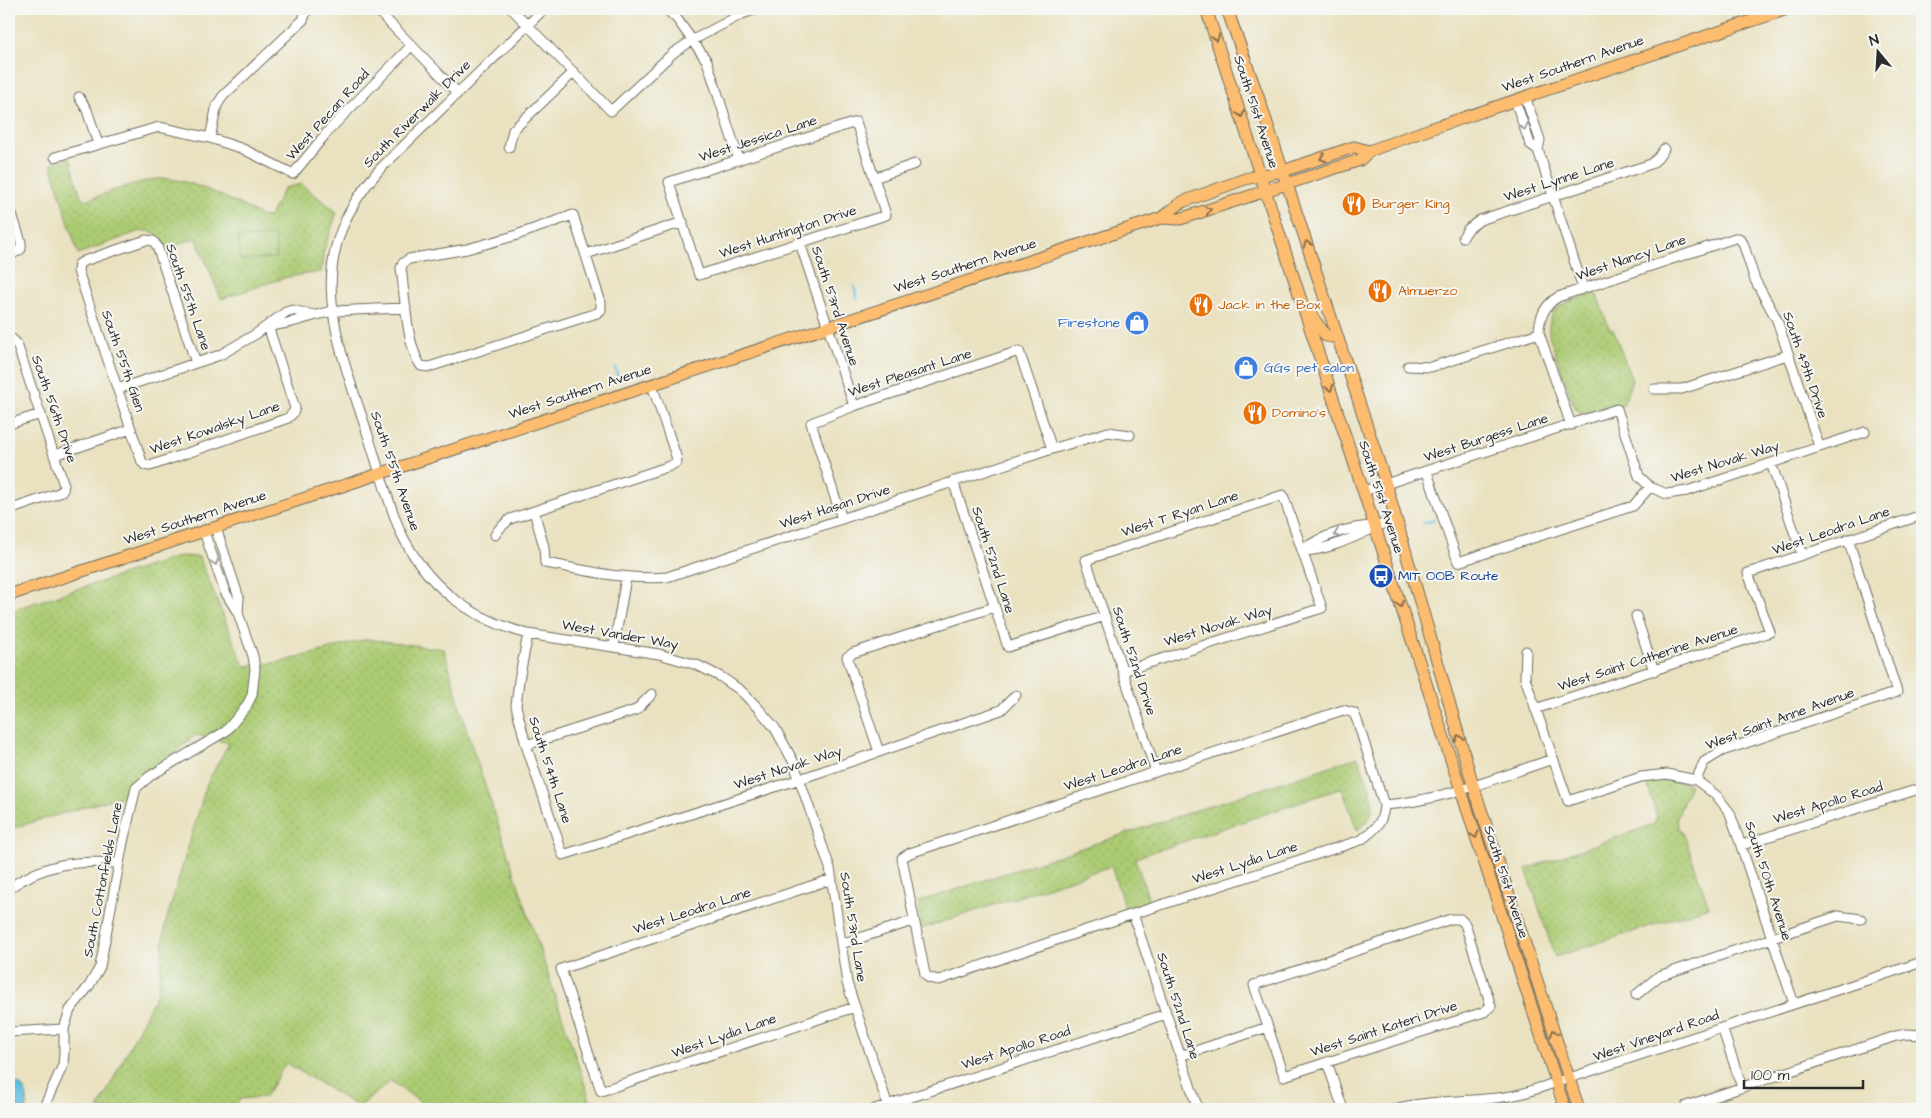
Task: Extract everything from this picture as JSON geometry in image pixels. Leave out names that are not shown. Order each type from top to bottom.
[{"type":"main road","name":"South 51st Avenue","points":[[1206,9],[1565,1109]]},
{"type":"main road","name":"South 51st Avenue","points":[[1227,9],[1283,171],[1386,484],[1473,785],[1579,1109]]},
{"type":"main road","name":"West Southern Avenue","points":[[1161,218],[1180,219],[1360,160],[1369,151],[1520,98],[1787,9]]},
{"type":"main road","name":"West Southern Avenue","points":[[9,595],[1161,218],[1182,202],[1245,180],[1283,171],[1354,148],[1369,151]]},
{"type":"main road","points":[[1302,303],[1326,336],[1337,335]]},
{"type":"street","points":[[210,138],[217,105],[223,96],[303,20],[307,9]]},
{"type":"street","points":[[376,9],[457,92]]},
{"type":"street","points":[[512,9],[612,111],[673,53],[742,14],[757,9]]},
{"type":"street","name":"South Riverwalk Drive","points":[[334,255],[350,212],[365,186],[457,92],[544,9]]},
{"type":"street","points":[[666,9],[677,19],[707,61],[740,160]]},
{"type":"street","name":"West Pecan Road","points":[[55,157],[159,127],[210,138],[243,149],[293,174],[329,130],[412,45]]},
{"type":"street","points":[[509,147],[513,130],[574,72]]},
{"type":"street","points":[[79,97],[87,110],[98,144]]},
{"type":"street","points":[[1520,98],[1540,140],[1538,150],[1583,288]]},
{"type":"street","name":"West Jessica Lane","points":[[683,222],[669,182],[856,122],[874,178]]},
{"type":"street","name":"West Lynne Lane","points":[[1462,237],[1468,229],[1480,220],[1651,164],[1664,149]]},
{"type":"street","points":[[874,178],[915,164]]},
{"type":"street","name":"West Huntington Drive","points":[[683,222],[699,275],[886,215],[874,178]]},
{"type":"street","points":[[9,205],[21,242],[21,249],[9,256]]},
{"type":"street","points":[[573,215],[586,254],[601,303],[600,310],[597,313],[429,367],[421,366],[416,360],[406,308],[401,268],[403,263],[467,249],[514,236],[573,215]]},
{"type":"street","points":[[586,254],[683,222]]},
{"type":"street","name":"West Nancy Lane","points":[[1539,332],[1541,318],[1553,300],[1558,297],[1732,238],[1739,238]]},
{"type":"street","name":"South 49th Drive","points":[[1739,238],[1744,243],[1755,280],[1777,320],[1787,355],[1819,446]]},
{"type":"street","name":"South 55th Lane","points":[[79,264],[146,240],[153,241],[157,246],[196,363]]},
{"type":"street","name":"South 53rd Avenue","points":[[800,243],[854,406]]},
{"type":"street","name":"South 55th Avenue","points":[[334,255],[330,293],[331,312],[339,346],[380,473],[404,539],[416,560],[450,596],[480,616],[504,627],[528,634]]},
{"type":"street","name":"South 55th Glen","points":[[79,264],[78,271],[142,462],[145,465]]},
{"type":"street","points":[[268,326],[282,325],[331,312],[406,308]]},
{"type":"street","points":[[118,389],[228,351],[268,326],[286,312],[292,310],[314,315]]},
{"type":"street","points":[[286,312],[290,323]]},
{"type":"street","name":"West Kowalsky Lane","points":[[145,465],[150,466],[288,418],[294,413],[295,408],[268,326]]},
{"type":"street","points":[[1408,366],[1430,367],[1539,332],[1571,425]]},
{"type":"street","name":"South 56th Drive","points":[[9,510],[64,490],[55,455],[17,344],[10,340]]},
{"type":"street","name":"West Pleasant Lane","points":[[842,519],[811,423],[854,406],[1019,351],[1052,449]]},
{"type":"street","points":[[1654,389],[1682,389],[1787,355]]},
{"type":"street","points":[[496,535],[499,528],[510,519],[670,466],[677,462],[652,385]]},
{"type":"street","name":"West Burgess Lane","points":[[1364,491],[1617,410],[1639,476],[1650,488]]},
{"type":"street","points":[[9,424],[41,414]]},
{"type":"street","points":[[55,455],[131,429]]},
{"type":"street","name":"West Hasan Drive","points":[[534,511],[544,547],[545,563],[626,578],[649,579],[667,577],[1052,449],[1108,432],[1130,436]]},
{"type":"street","name":"West Novak Way","points":[[1650,488],[1668,494],[1687,491],[1865,432]]},
{"type":"street","points":[[1771,463],[1802,555]]},
{"type":"street","points":[[1427,472],[1458,562],[1633,506],[1650,488]]},
{"type":"street","name":"South 52nd Lane","points":[[953,481],[1008,647],[1105,616]]},
{"type":"street","name":"West T Ryan Lane","points":[[1086,560],[1283,495],[1302,551]]},
{"type":"street","name":"West Leodra Lane","points":[[1770,632],[1748,574],[1922,515]]},
{"type":"street","points":[[1302,551],[1315,550],[1360,535],[1375,526],[1396,519]]},
{"type":"street","name":"South Cottonfields Lane","points":[[216,528],[239,598],[238,613]]},
{"type":"street","name":"South Cottonfields Lane","points":[[43,1109],[62,1065],[64,1028],[70,1010],[89,986],[100,967],[118,863],[134,795],[140,784],[150,776],[226,731],[246,708],[252,695],[255,669],[238,613],[228,600],[204,532]]},
{"type":"street","name":"West Saint Anne Avenue","points":[[1696,780],[1704,762],[1722,752],[1897,692],[1848,539]]},
{"type":"street","name":"West Novak Way","points":[[1123,671],[1322,608],[1302,551]]},
{"type":"street","name":"South 52nd Drive","points":[[1086,560],[1156,772]]},
{"type":"street","points":[[220,578],[231,574]]},
{"type":"street","points":[[614,646],[626,578]]},
{"type":"street","points":[[879,752],[848,657],[853,653],[994,607]]},
{"type":"street","points":[[1636,616],[1654,671]]},
{"type":"street","name":"West Saint Catherine Avenue","points":[[1535,709],[1770,632]]},
{"type":"street","name":"West Vander Way","points":[[528,634],[614,646],[675,658],[710,671],[730,683],[751,700],[775,728],[789,751],[800,779]]},
{"type":"street","name":"South 54th Lane","points":[[528,634],[516,706],[526,745],[563,855]]},
{"type":"street","points":[[1526,651],[1525,678],[1568,801],[1641,777],[1667,774],[1696,780]]},
{"type":"street","points":[[526,745],[636,710],[652,694]]},
{"type":"street","name":"West Novak Way","points":[[563,855],[800,779],[1001,710],[1016,696]]},
{"type":"street","name":"West Leodra Lane","points":[[913,921],[902,858],[910,853],[1343,710],[1354,713],[1384,805]]},
{"type":"street","points":[[1384,805],[1410,803],[1553,759]]},
{"type":"street","name":"South 53rd Lane","points":[[800,779],[832,879],[844,971],[888,1107]]},
{"type":"street","name":"South 50th Avenue","points":[[1696,780],[1717,796],[1730,813],[1794,1004]]},
{"type":"street","name":"West Apollo Road","points":[[1742,845],[1922,788]]},
{"type":"street","name":"West Lydia Lane","points":[[913,921],[923,968],[929,978],[939,980],[1133,914],[1361,840],[1378,826],[1383,817],[1384,805]]},
{"type":"street","points":[[9,888],[41,870],[68,863],[81,861],[118,863]]},
{"type":"street","name":"West Leodra Lane","points":[[601,1092],[561,969],[832,879]]},
{"type":"street","name":"South 52nd Lane","points":[[1133,914],[1197,1106],[1187,1109]]},
{"type":"street","points":[[1636,995],[1659,976],[1838,916],[1860,919]]},
{"type":"street","name":"West Saint Kateri Drive","points":[[1451,919],[1460,919],[1465,924],[1491,1006],[1484,1012],[1284,1076],[1268,1027],[1254,985],[1451,919]]},
{"type":"street","points":[[841,944],[913,921]]},
{"type":"street","name":"West Vineyard Road","points":[[1393,1109],[1425,1103],[1492,1100],[1556,1084],[1922,962]]},
{"type":"street","name":"West Lydia Lane","points":[[601,1092],[855,1007]]},
{"type":"street","name":"West Apollo Road","points":[[875,1109],[888,1107],[1166,1014]]},
{"type":"street","points":[[1180,1056],[1268,1027]]},
{"type":"street","points":[[9,1032],[64,1028]]},
{"type":"street","points":[[1722,1028],[1742,1087]]},
{"type":"street","points":[[1687,1108],[1742,1087],[1896,1036],[1907,1034],[1922,1035]]},
{"type":"street","points":[[1327,1062],[1343,1109]]},
{"type":"green space","points":[[70,158],[81,197],[86,200],[138,183],[155,179],[167,179],[195,185],[240,204],[263,217],[270,216],[284,188],[301,184],[337,212],[324,250],[321,272],[287,277],[221,299],[196,238],[166,249],[155,233],[148,231],[137,232],[78,254],[51,164]]},
{"type":"green space","points":[[275,236],[276,258],[240,260],[239,238]]},
{"type":"green space","points":[[1596,293],[1610,330],[1613,329],[1632,380],[1623,406],[1610,404],[1584,413],[1575,409],[1549,335],[1549,324],[1556,310],[1562,305]]},
{"type":"green space","points":[[180,556],[199,557],[244,666],[281,662],[367,639],[444,649],[466,728],[593,1109],[425,1109],[423,1104],[391,1081],[359,1107],[286,1063],[265,1097],[240,1099],[234,1109],[98,1109],[158,991],[165,925],[207,783],[229,743],[196,735],[119,797],[16,827],[9,831],[9,611]]},
{"type":"green space","points":[[1358,757],[1369,786],[1373,806],[1371,815],[1366,823],[1357,830],[1342,788],[1135,858],[1150,903],[1126,911],[1111,866],[921,929],[918,902]]},
{"type":"green space","points":[[1660,780],[1682,782],[1690,785],[1677,818],[1678,828],[1683,832],[1709,907],[1555,957],[1526,869],[1654,824],[1657,817],[1647,783]]},
{"type":"water","points":[[14,1082],[22,1087],[26,1093],[27,1109],[9,1109],[9,1084]]},
{"type":"waterway","points":[[854,286],[857,298]]},
{"type":"waterway","points":[[615,368],[618,376]]},
{"type":"waterway","points":[[1423,523],[1434,520]]},
{"type":"place","name":"Burger King","points":[[1354,204]]},
{"type":"place","name":"Almuerzo","points":[[1380,291]]},
{"type":"place","name":"Jack in the Box","points":[[1201,305]]},
{"type":"place","name":"Firestone","points":[[1137,323]]},
{"type":"place","name":"GGs pet salon","points":[[1246,368]]},
{"type":"place","name":"Domino's","points":[[1255,413]]},
{"type":"place","name":"MIT OOB Route","points":[[1381,576]]}]
